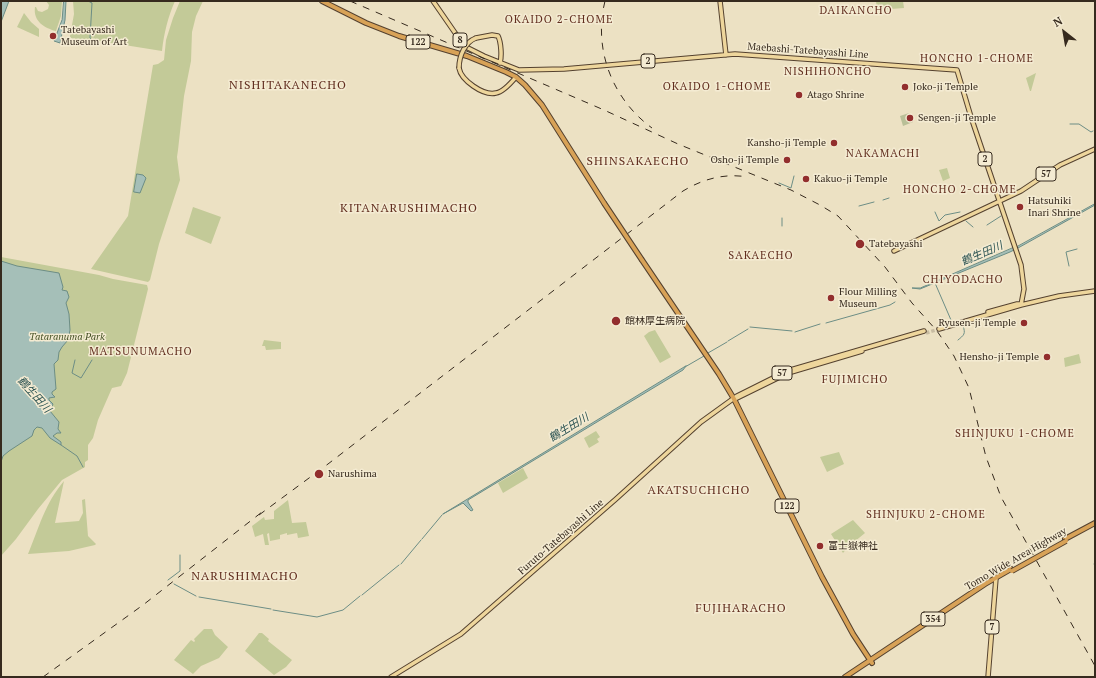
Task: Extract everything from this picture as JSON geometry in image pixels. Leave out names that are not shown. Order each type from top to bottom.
[{"type":"highway","name":"122","points":[[322,1],[382,29],[412,40],[468,56],[516,78],[530,90],[542,105],[604,203],[712,363],[734,399],[822,577],[853,634],[871,661]]},
{"type":"highway","name":"Tomo Wide Area Highway","points":[[845,677],[996,579],[1095,524]]},
{"type":"highway","name":"Tomo Wide Area Highway","points":[[850,677],[871,661]]},
{"type":"main road","name":"8","points":[[433,1],[464,44],[478,53],[500,63]]},
{"type":"main road","points":[[720,1],[726,55]]},
{"type":"main road","points":[[500,63],[501,57],[499,39],[498,36],[492,35],[471,40],[465,46],[459,60],[458,68],[465,80],[483,92],[490,94],[496,94],[501,91],[516,78]]},
{"type":"main road","name":"Maebashi-Tatebayashi Line","points":[[500,63],[516,69],[529,70],[726,55],[753,55],[957,70],[1022,272],[1024,290],[1021,305]]},
{"type":"main road","name":"57","points":[[1000,202],[1026,189],[1060,165],[1095,149]]},
{"type":"main road","points":[[894,251],[1000,202]]},
{"type":"main road","points":[[938,329],[1021,305],[1059,296],[1095,291]]},
{"type":"main road","name":"57","points":[[734,399],[775,379],[796,371],[925,332]]},
{"type":"main road","name":"Furuto-Tatebayashi Line","points":[[391,677],[451,641],[475,623],[621,495],[701,422],[734,399]]},
{"type":"main road","name":"7","points":[[988,677],[996,579]]},
{"type":"green space","points":[[46,1],[62,1],[61,16],[56,31],[47,28],[40,23],[36,16],[35,7],[38,11],[42,12],[48,9],[49,5]]},
{"type":"green space","points":[[73,1],[175,1],[170,13],[162,51],[93,40],[94,30],[92,41],[70,38],[74,14]]},
{"type":"green space","points":[[180,1],[203,1],[196,16],[192,32],[191,61],[184,96],[177,157],[180,180],[159,244],[150,280],[148,282],[91,269],[128,216],[153,65],[164,60],[166,40]]},
{"type":"green space","points":[[876,1],[903,1],[904,8],[877,10]]},
{"type":"green space","points":[[24,13],[39,29],[39,37],[17,27]]},
{"type":"green space","points":[[1036,73],[1031,91],[1030,91],[1026,78]]},
{"type":"green space","points":[[909,113],[913,122],[903,126],[900,116]]},
{"type":"green space","points":[[947,168],[950,178],[943,181],[939,170]]},
{"type":"green space","points":[[193,207],[221,217],[211,244],[185,233]]},
{"type":"green space","name":"Tataranuma Park","points":[[1,257],[147,285],[148,289],[127,373],[121,386],[112,388],[98,420],[93,438],[88,445],[88,460],[85,462],[85,467],[62,480],[1,556]]},
{"type":"green space","points":[[655,330],[671,357],[660,363],[644,336]]},
{"type":"green space","points":[[264,340],[281,342],[281,349],[266,350],[265,346],[262,346]]},
{"type":"green space","points":[[1079,354],[1081,363],[1065,367],[1064,358]]},
{"type":"green space","points":[[596,431],[600,437],[597,439],[599,442],[589,448],[584,438]]},
{"type":"green space","points":[[839,452],[844,464],[827,472],[820,457]]},
{"type":"green space","points":[[523,468],[528,478],[503,493],[498,483]]},
{"type":"green space","points":[[64,481],[55,523],[79,521],[83,513],[82,500],[85,499],[88,536],[96,544],[69,551],[28,554],[47,507],[57,489]]},
{"type":"green space","points":[[288,500],[292,523],[306,522],[309,536],[298,538],[297,533],[287,535],[287,533],[280,535],[280,539],[270,541],[269,533],[267,534],[269,545],[265,545],[263,534],[255,537],[252,526],[264,517],[265,520],[274,519],[274,511]]},
{"type":"green space","points":[[853,520],[865,533],[843,553],[831,534]]},
{"type":"green space","points":[[204,629],[212,629],[215,635],[228,647],[219,658],[201,666],[193,674],[174,660],[191,640],[194,642],[195,641],[194,639]]},
{"type":"green space","points":[[259,633],[262,633],[269,639],[268,641],[292,660],[286,667],[274,675],[245,651]]},
{"type":"water","points":[[1,1],[9,1],[1,22]]},
{"type":"water","points":[[64,1],[66,1],[65,20],[60,43],[54,41],[62,20]]},
{"type":"water","points":[[137,174],[143,175],[146,178],[140,193],[134,192]]},
{"type":"water","points":[[1095,204],[1018,248],[1017,247]]},
{"type":"water","points":[[1013,248],[1014,250],[1010,252],[920,289],[912,288],[920,288]]},
{"type":"water","points":[[1,261],[17,266],[59,273],[63,287],[62,290],[67,291],[69,297],[66,303],[69,314],[70,330],[68,340],[59,352],[58,360],[54,364],[56,389],[52,392],[52,394],[55,397],[49,398],[53,404],[50,411],[59,422],[58,429],[61,433],[57,433],[53,436],[61,442],[61,445],[50,438],[42,428],[37,427],[32,436],[3,456],[1,462]]},
{"type":"water","points":[[686,366],[683,370],[468,500],[473,510],[471,511],[463,503],[443,514]]},
{"type":"waterway","points":[[88,1],[92,3],[90,38],[93,41]]},
{"type":"waterway","points":[[1070,124],[1079,124],[1091,132],[1093,131]]},
{"type":"waterway","points":[[779,183],[791,188],[794,176]]},
{"type":"waterway","points":[[883,200],[889,198]]},
{"type":"waterway","points":[[859,206],[874,202]]},
{"type":"waterway","points":[[935,212],[939,221],[945,215],[960,212]]},
{"type":"waterway","points":[[987,225],[1001,216]]},
{"type":"waterway","points":[[782,218],[782,226]]},
{"type":"waterway","points":[[966,221],[973,227]]},
{"type":"waterway","points":[[1069,266],[1066,252],[1077,249]]},
{"type":"waterway","points":[[935,283],[951,320]]},
{"type":"waterway","name":"鶴生田川","points":[[826,323],[890,305],[895,302]]},
{"type":"waterway","name":"鶴生田川","points":[[795,332],[820,324]]},
{"type":"waterway","points":[[958,340],[964,334],[963,326]]},
{"type":"waterway","name":"鶴生田川","points":[[750,327],[792,331]]},
{"type":"waterway","name":"鶴生田川","points":[[728,341],[748,329]]},
{"type":"waterway","name":"鶴生田川","points":[[708,353],[727,342]]},
{"type":"waterway","name":"鶴生田川","points":[[685,367],[704,356]]},
{"type":"waterway","points":[[75,360],[72,373],[81,378],[92,360]]},
{"type":"waterway","name":"鶴生田川","points":[[61,445],[77,456],[83,467]]},
{"type":"waterway","name":"鶴生田川","points":[[422,539],[442,515]]},
{"type":"waterway","name":"鶴生田川","points":[[401,564],[421,540]]},
{"type":"waterway","name":"鶴生田川","points":[[168,580],[180,571],[180,555]]},
{"type":"waterway","name":"鶴生田川","points":[[362,595],[399,565]]},
{"type":"waterway","name":"鶴生田川","points":[[174,584],[196,596]]},
{"type":"waterway","name":"鶴生田川","points":[[273,610],[317,617],[343,610],[360,596]]},
{"type":"waterway","name":"鶴生田川","points":[[199,597],[271,609]]},
{"type":"tunnel","points":[[926,333],[939,329]]},
{"type":"railway","points":[[350,1],[604,110],[678,144],[791,190],[838,216],[885,267],[912,303],[937,331],[954,356],[969,388],[986,457],[1001,497],[1095,666]]},
{"type":"railway","points":[[605,1],[602,19],[602,37],[604,55],[609,72],[616,88],[626,103],[652,128]]},
{"type":"railway","points":[[259,515],[328,464],[683,191],[698,183],[714,178],[731,176],[748,177]]},
{"type":"railway","points":[[43,677],[143,605],[262,512]]},
{"type":"place","name":"Tatebayashi Museum of Art","points":[[53,36]]},
{"type":"place","name":"Joko-ji Temple","points":[[905,87]]},
{"type":"place","name":"Atago Shrine","points":[[799,95]]},
{"type":"place","name":"Sengen-ji Temple","points":[[910,118]]},
{"type":"place","name":"Kansho-ji Temple","points":[[834,143]]},
{"type":"place","name":"Osho-ji Temple","points":[[787,160]]},
{"type":"place","name":"Kakuo-ji Temple","points":[[806,179]]},
{"type":"place","name":"Hatsuhiki Inari Shrine","points":[[1020,207]]},
{"type":"place","name":"Tatebayashi","points":[[860,244]]},
{"type":"place","name":"Flour Milling Museum","points":[[831,298]]},
{"type":"place","name":"館林厚生病院","points":[[616,321]]},
{"type":"place","name":"Ryusen-ji Temple","points":[[1024,323]]},
{"type":"place","name":"Hensho-ji Temple","points":[[1047,357]]},
{"type":"place","name":"Narushima","points":[[319,474]]},
{"type":"place","name":"富士嶽神社","points":[[820,546]]},
{"type":"district","name":"DAIKANCHO","points":[[856,11]]},
{"type":"district","name":"OKAIDO 2-CHOME","points":[[559,20]]},
{"type":"district","name":"HONCHO 1-CHOME","points":[[977,59]]},
{"type":"district","name":"NISHIHONCHO","points":[[828,72]]},
{"type":"district","name":"NISHITAKANECHO","points":[[288,86]]},
{"type":"district","name":"OKAIDO 1-CHOME","points":[[717,87]]},
{"type":"district","name":"NAKAMACHI","points":[[883,154]]},
{"type":"district","name":"SHINSAKAECHO","points":[[638,162]]},
{"type":"district","name":"HONCHO 2-CHOME","points":[[960,190]]},
{"type":"district","name":"KITANARUSHIMACHO","points":[[409,209]]},
{"type":"district","name":"SAKAECHO","points":[[761,256]]},
{"type":"district","name":"CHIYODACHO","points":[[963,280]]},
{"type":"district","name":"MATSUNUMACHO","points":[[141,352]]},
{"type":"district","name":"FUJIMICHO","points":[[855,380]]},
{"type":"district","name":"SHINJUKU 1-CHOME","points":[[1015,434]]},
{"type":"district","name":"AKATSUCHICHO","points":[[699,491]]},
{"type":"district","name":"SHINJUKU 2-CHOME","points":[[926,515]]},
{"type":"district","name":"NARUSHIMACHO","points":[[245,577]]},
{"type":"district","name":"FUJIHARACHO","points":[[741,609]]}]
